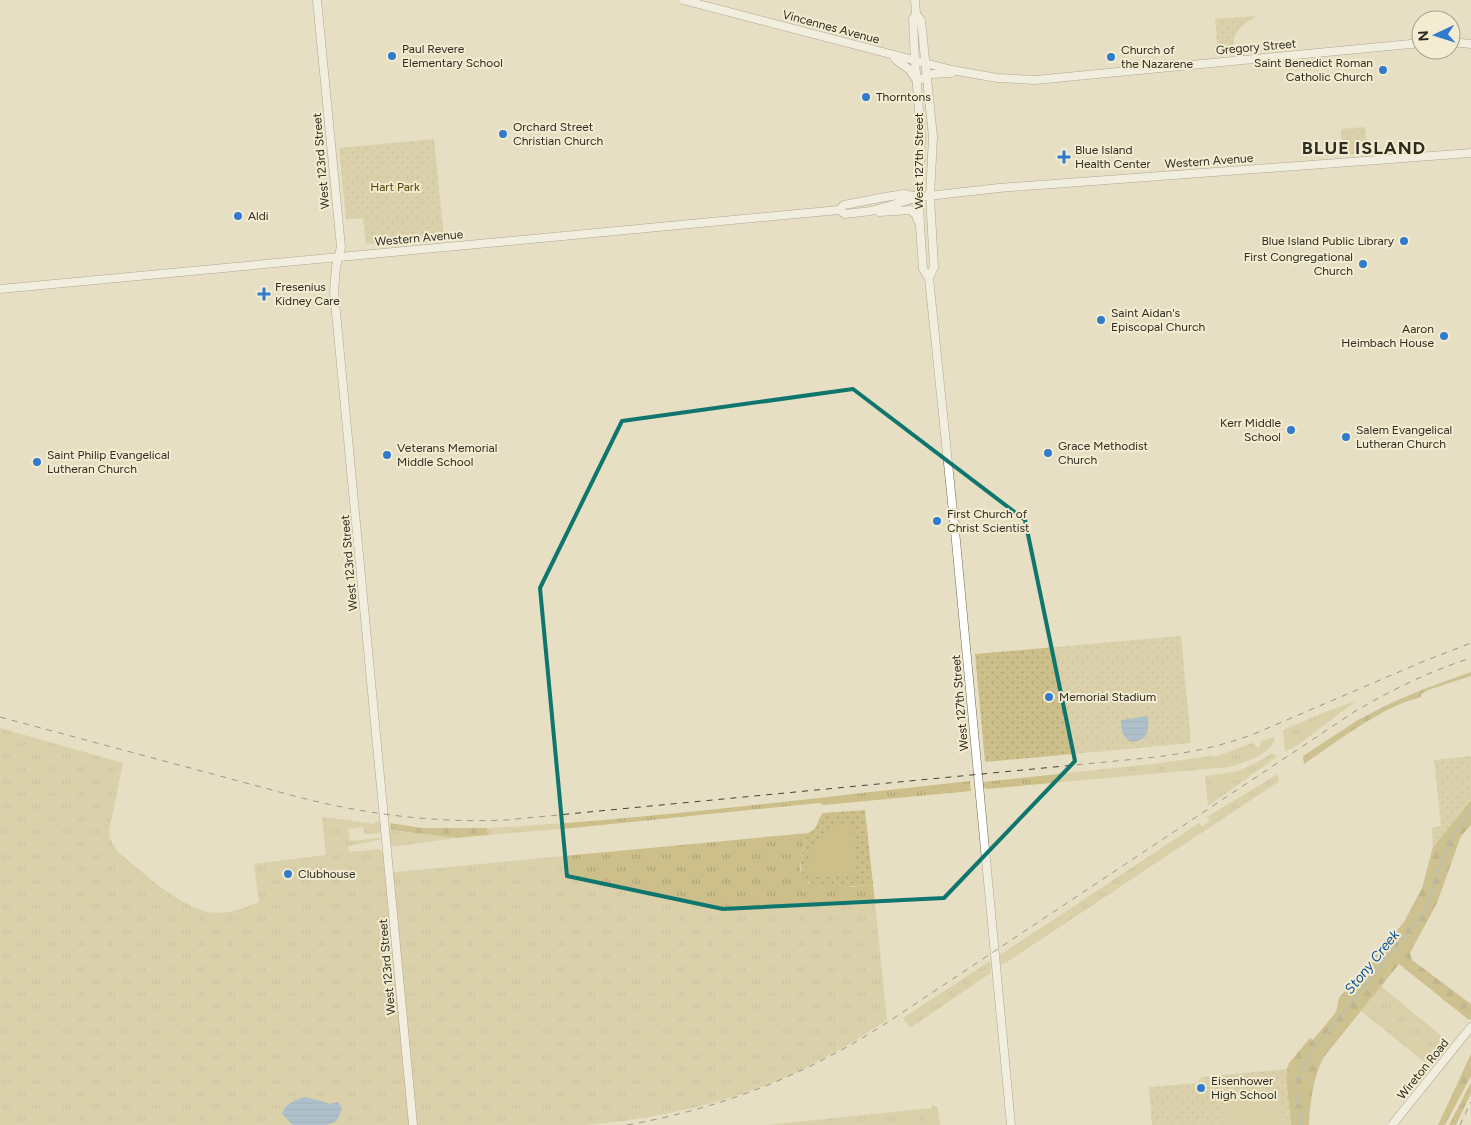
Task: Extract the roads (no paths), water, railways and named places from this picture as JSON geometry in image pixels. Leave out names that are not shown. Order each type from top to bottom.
[{"type":"main road","name":"West 123rd Street","points":[[317,0],[341,247],[336,267],[334,292],[413,1125]]},
{"type":"main road","name":"Vincennes Avenue","points":[[683,0],[915,61]]},
{"type":"main road","name":"West 127th Street","points":[[915,0],[916,14],[913,19],[921,135],[919,197],[923,269],[929,278],[1011,1125]]},
{"type":"main road","name":"West 127th Street","points":[[916,14],[921,20],[932,136],[930,196],[934,267],[929,278]]},
{"type":"main road","name":"Gregory Street","points":[[915,61],[963,72],[1013,80],[1035,80],[1411,44]]},
{"type":"main road","points":[[887,54],[910,70],[917,82],[931,74],[963,72]]},
{"type":"main road","name":"Western Avenue","points":[[0,289],[839,210],[845,214],[871,211],[919,197],[999,188],[1471,153]]},
{"type":"main road","name":"Western Avenue","points":[[839,210],[844,205],[904,194],[919,197]]},
{"type":"main road","points":[[871,211],[911,210],[916,215],[920,226]]},
{"type":"main road","name":"Wireton Road","points":[[1392,1125],[1471,1027]]},
{"type":"water","points":[[1148,716],[1148,727],[1144,738],[1129,741],[1122,732],[1121,720]]},
{"type":"water","points":[[304,1097],[329,1104],[338,1102],[342,1108],[337,1121],[327,1125],[293,1125],[282,1114],[283,1110],[290,1103]]},
{"type":"waterway","name":"Stony Creek","points":[[1301,1125],[1297,1084],[1300,1072],[1309,1055],[1425,911],[1441,863],[1454,834],[1471,810]]},
{"type":"railway","points":[[0,717],[327,804],[429,819],[506,820],[1147,758],[1188,752],[1228,743],[1254,734],[1471,643]]},
{"type":"railway","points":[[627,1125],[697,1109],[763,1087],[826,1058],[857,1041],[1357,710],[1412,681],[1471,658]]},
{"type":"railway","points":[[1460,1125],[1471,1102]]},
{"type":"place","name":"Paul Revere Elementary School","points":[[392,56]]},
{"type":"place","name":"Church of the Nazarene","points":[[1111,57]]},
{"type":"place","name":"Saint Benedict Roman Catholic Church","points":[[1383,70]]},
{"type":"place","name":"Thorntons","points":[[866,97]]},
{"type":"place","name":"Orchard Street Christian Church","points":[[503,134]]},
{"type":"place","name":"Blue Island Health Center","points":[[1064,157]]},
{"type":"place","name":"Aldi","points":[[238,216]]},
{"type":"place","name":"Blue Island Public Library","points":[[1404,241]]},
{"type":"place","name":"First Congregational Church","points":[[1363,264]]},
{"type":"place","name":"Fresenius Kidney Care","points":[[264,294]]},
{"type":"place","name":"Saint Aidan's Episcopal Church","points":[[1101,320]]},
{"type":"place","name":"Aaron Heimbach House","points":[[1444,336]]},
{"type":"place","name":"Kerr Middle School","points":[[1291,430]]},
{"type":"place","name":"Salem Evangelical Lutheran Church","points":[[1346,437]]},
{"type":"place","name":"Grace Methodist Church","points":[[1048,453]]},
{"type":"place","name":"Veterans Memorial Middle School","points":[[387,455]]},
{"type":"place","name":"Saint Philip Evangelical Lutheran Church","points":[[37,462]]},
{"type":"place","name":"First Church of Christ Scientist","points":[[937,521]]},
{"type":"place","name":"Memorial Stadium","points":[[1049,697]]},
{"type":"place","name":"Clubhouse","points":[[288,874]]},
{"type":"place","name":"Eisenhower High School","points":[[1201,1088]]},
{"type":"district","name":"BLUE ISLAND","points":[[1364,148]]},
{"type":"park label","name":"Hart Park","points":[[395,187]]}]
